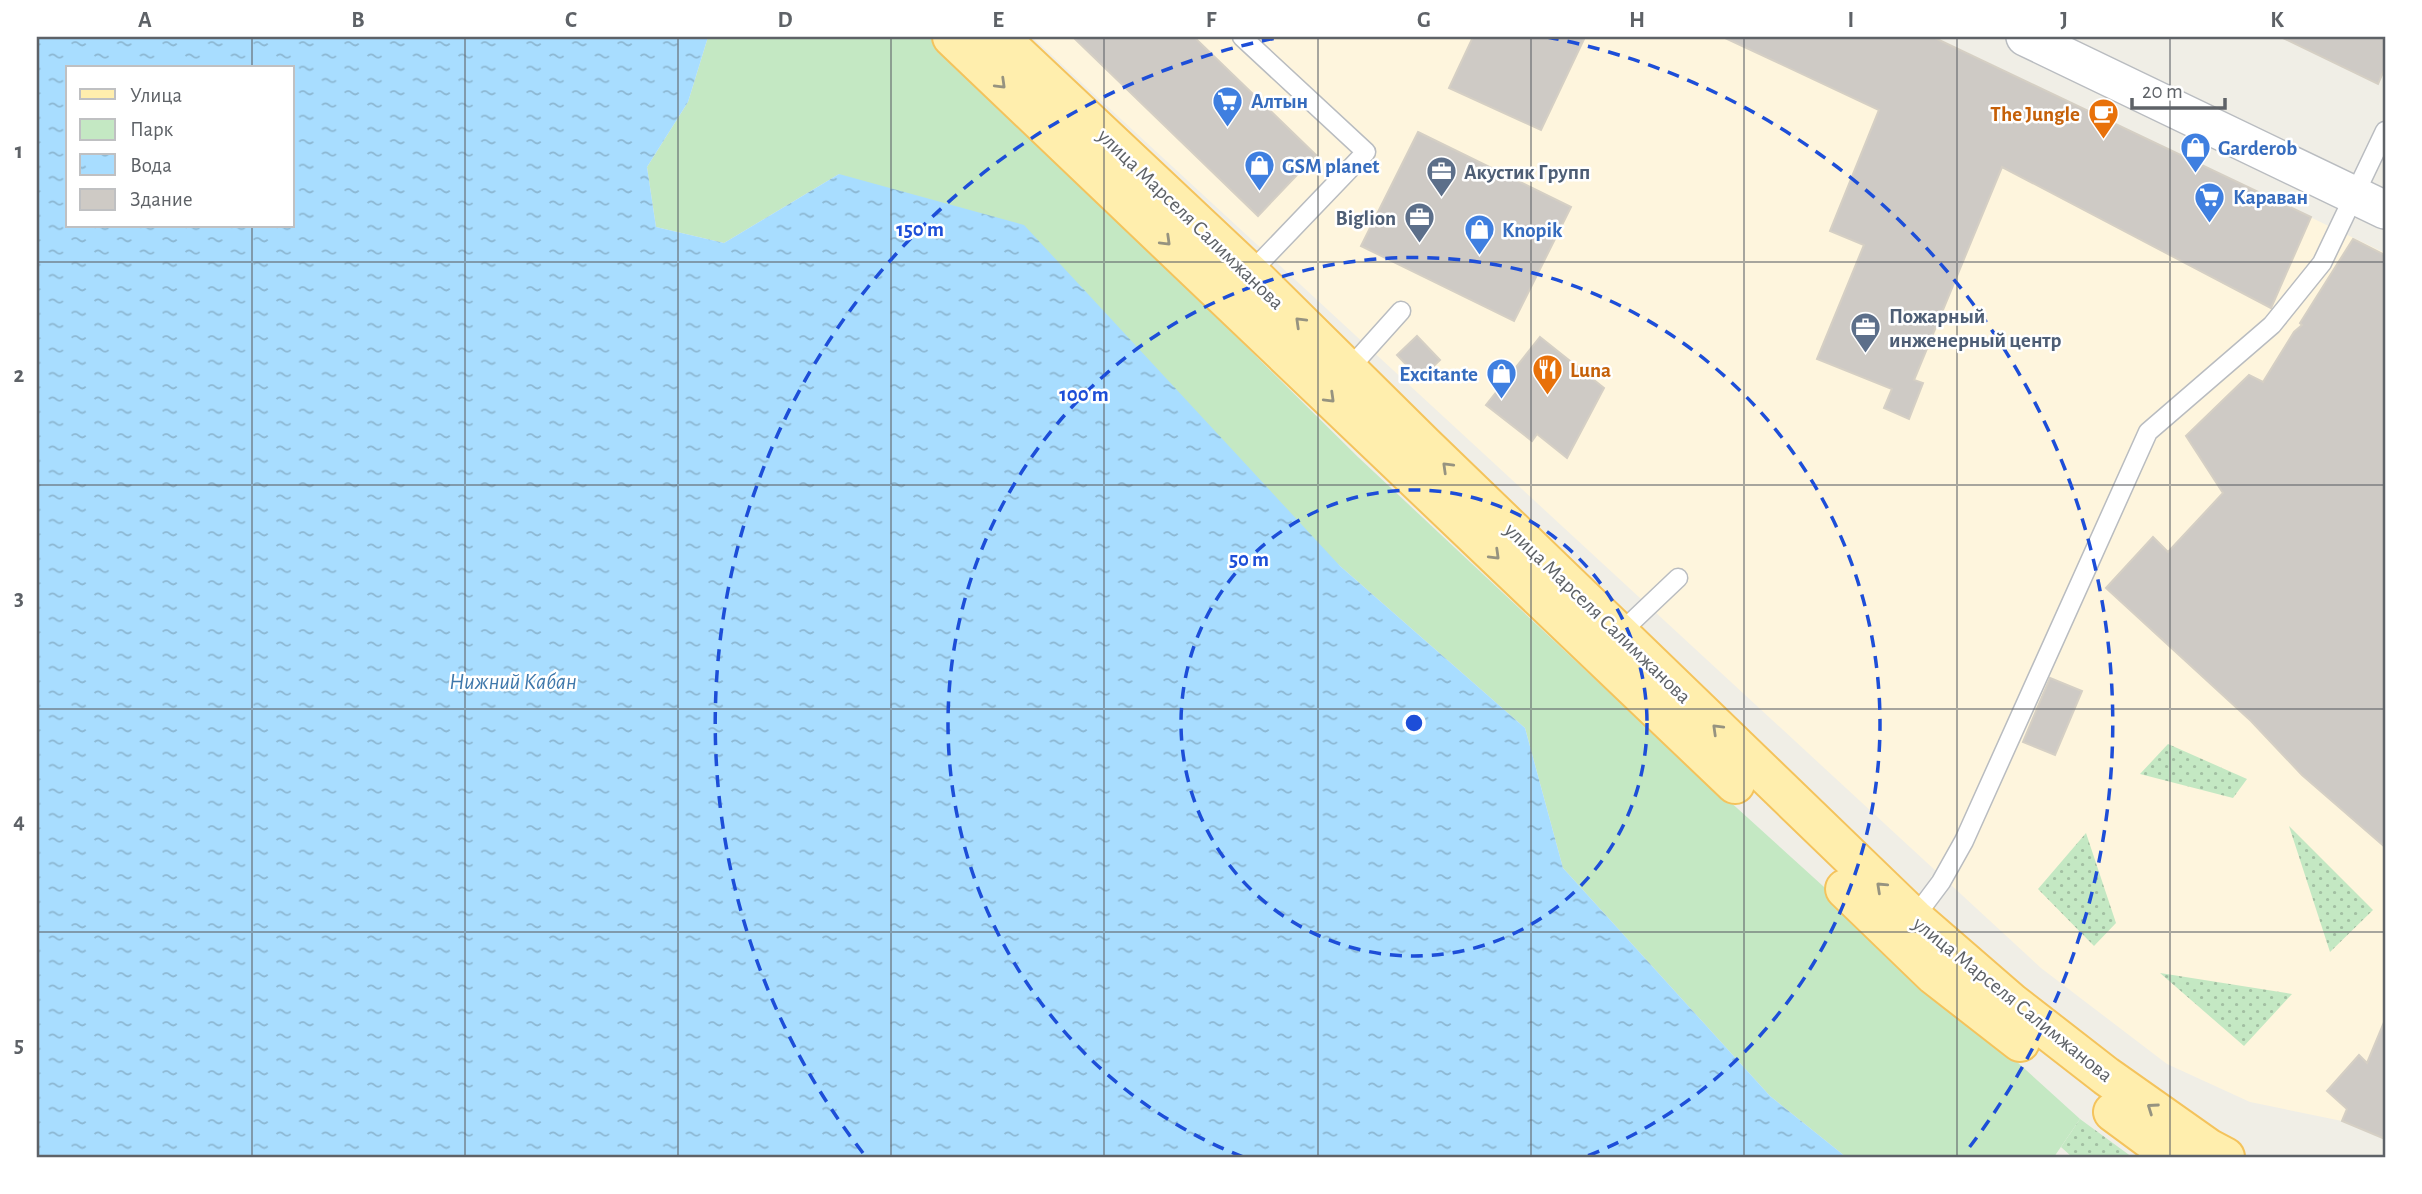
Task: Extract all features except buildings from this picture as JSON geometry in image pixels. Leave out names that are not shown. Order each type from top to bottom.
[{"type":"main road","points":[[952,37],[1934,975],[2174,1157]]},
{"type":"main road","name":"улица Марселя Салимжанова","points":[[999,37],[1250,273],[1914,918],[2012,1003],[2106,1076],[2207,1148],[2225,1157]]},
{"type":"street","points":[[2025,37],[2370,203]]},
{"type":"lane","points":[[1242,37],[1366,152],[1250,273]]},
{"type":"lane","points":[[1914,918],[1941,882],[1964,841],[2148,432],[2272,325],[2322,263],[2346,210],[2370,203],[2385,131]]},
{"type":"lane","points":[[1348,370],[1401,311]]},
{"type":"lane","points":[[1619,634],[1678,579]]},
{"type":"shaded area","points":[[1032,37],[1935,37],[2385,253],[2385,1139],[2342,1121],[2250,1102],[2167,1064],[2041,968]]},
{"type":"green space","points":[[708,37],[933,37],[1358,457],[1598,682],[2080,1119],[2054,1157],[1846,1157],[1770,1096],[1563,868],[1525,728],[1340,566],[839,174],[724,243],[656,227],[647,167],[688,102]]},
{"type":"green space","points":[[2168,744],[2247,779],[2233,798],[2140,774]]},
{"type":"green space","points":[[2289,826],[2373,910],[2330,952]]},
{"type":"green space","points":[[2086,833],[2116,923],[2094,946],[2038,889]]},
{"type":"green space","points":[[2160,973],[2292,994],[2244,1046]]},
{"type":"green space","points":[[2080,1119],[2132,1157],[2072,1157],[2061,1147]]},
{"type":"water","name":"Нижний Кабан","points":[[37,37],[708,37],[688,102],[647,167],[656,227],[724,243],[839,174],[1024,225],[1340,566],[1525,728],[1563,868],[1770,1096],[1846,1157],[37,1157]]},
{"type":"place","name":"Алтын","points":[[1228,128]]},
{"type":"place","name":"The Jungle","points":[[2103,141]]},
{"type":"place","name":"Garderob","points":[[2195,175]]},
{"type":"place","name":"GSM planet","points":[[1259,193]]},
{"type":"place","name":"Акустик Групп","points":[[1441,199]]},
{"type":"place","name":"Караван","points":[[2210,224]]},
{"type":"place","name":"Biglion","points":[[1419,245]]},
{"type":"place","name":"Knopik","points":[[1479,257]]},
{"type":"place","name":"Пожарный инженерный центр","points":[[1866,355]]},
{"type":"place","name":"Luna","points":[[1547,397]]},
{"type":"place","name":"Excitante","points":[[1501,401]]}]
